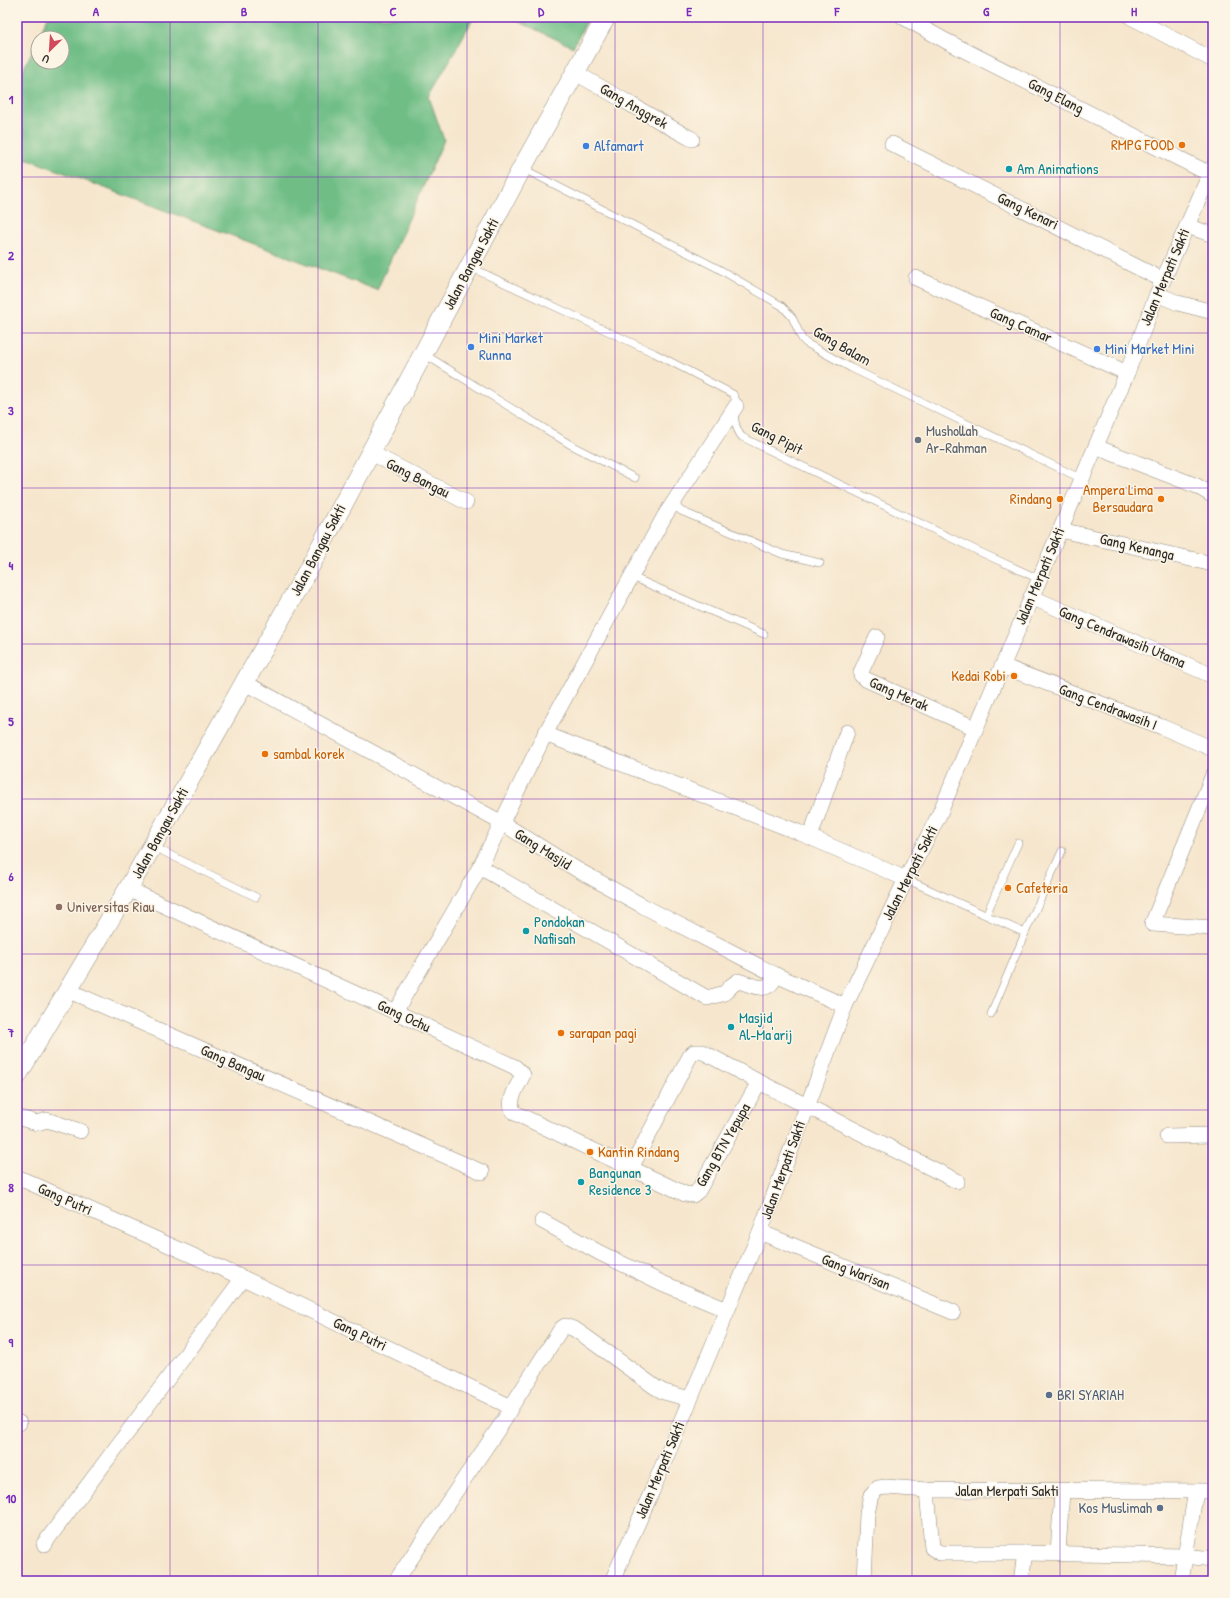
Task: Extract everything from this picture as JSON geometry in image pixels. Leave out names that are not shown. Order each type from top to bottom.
[{"type":"street","name":"Jalan Bangau Sakti","points":[[17,1076],[128,888],[308,570],[522,168],[606,17]]},
{"type":"street","name":"Gang Elang","points":[[903,17],[953,44],[1211,170]]},
{"type":"street","points":[[1131,17],[1213,60]]},
{"type":"street","name":"Gang Anggrek","points":[[575,73],[611,91],[660,122],[692,139]]},
{"type":"street","name":"Gang Kenari","points":[[892,144],[1163,280]]},
{"type":"street","name":"Jalan Merpati Sakti","points":[[612,1581],[760,1232],[806,1106],[845,1006],[906,878],[939,816],[975,728],[1127,373],[1157,294],[1211,170]]},
{"type":"street","points":[[1187,226],[1213,235]]},
{"type":"street","name":"Gang Camar","points":[[916,278],[1127,373]]},
{"type":"street","points":[[1157,294],[1178,303],[1213,312]]},
{"type":"street","points":[[395,1012],[480,866],[545,734],[664,517],[736,406]]},
{"type":"street","points":[[1096,447],[1197,486],[1213,496]]},
{"type":"street","name":"Gang Bangau","points":[[370,453],[466,502]]},
{"type":"street","points":[[1197,486],[1213,482]]},
{"type":"street","name":"Gang Kenanga","points":[[1060,530],[1213,564]]},
{"type":"street","name":"Gang Cendrawasih Utama","points":[[1032,597],[1213,676]]},
{"type":"street","name":"Gang Merak","points":[[877,637],[861,672],[865,680],[975,728]]},
{"type":"street","name":"Gang Cendrawasih I","points":[[1002,666],[1162,727],[1213,749]]},
{"type":"street","name":"Gang Masjid","points":[[245,683],[502,823],[576,869],[776,976],[845,1006]]},
{"type":"street","points":[[810,837],[847,732]]},
{"type":"street","points":[[545,734],[810,837],[906,878]]},
{"type":"street","points":[[1213,775],[1152,924],[1213,928]]},
{"type":"street","points":[[480,866],[707,998],[725,993],[738,981],[760,988],[769,987],[776,976]]},
{"type":"street","name":"Gang Ochu","points":[[128,888],[515,1067],[523,1076],[511,1104],[511,1109],[515,1113],[631,1168]]},
{"type":"street","name":"Gang Bangau","points":[[67,990],[399,1137],[482,1172]]},
{"type":"street","points":[[631,1168],[690,1056],[694,1052],[703,1052],[957,1182]]},
{"type":"street","name":"Gang BTN Yepupa","points":[[631,1168],[685,1194],[692,1195],[698,1191],[759,1082]]},
{"type":"street","points":[[17,1117],[37,1123],[47,1120],[80,1131]]},
{"type":"street","points":[[1167,1136],[1213,1135]]},
{"type":"street","name":"Gang Putri","points":[[17,1178],[242,1278],[511,1407]]},
{"type":"street","points":[[542,1221],[600,1253],[648,1276],[727,1310]]},
{"type":"street","name":"Gang Warisan","points":[[760,1232],[953,1312]]},
{"type":"street","points":[[44,1544],[242,1278]]},
{"type":"street","points":[[396,1581],[505,1419],[511,1407],[561,1329],[566,1326],[586,1337],[656,1387],[676,1396],[690,1399]]},
{"type":"street","name":"Jalan Merpati Sakti","points":[[864,1581],[869,1499],[878,1488],[886,1487],[927,1490],[1213,1491]]},
{"type":"street","points":[[927,1490],[931,1544],[935,1551],[940,1553],[1058,1553],[1184,1556],[1213,1559]]},
{"type":"street","points":[[1058,1553],[1062,1491]]},
{"type":"street","points":[[1181,1581],[1196,1491]]},
{"type":"street","points":[[1021,1581],[1026,1553]]},
{"type":"lane","name":"Gang Balam","points":[[522,168],[719,269],[782,306],[792,316],[802,339],[806,343],[851,368],[1082,479]]},
{"type":"lane","name":"Gang Pipit","points":[[470,267],[654,353],[733,394],[737,403],[737,431],[742,437],[1039,579]]},
{"type":"lane","points":[[424,353],[571,445],[635,478]]},
{"type":"lane","points":[[673,504],[681,511],[782,554],[820,562]]},
{"type":"lane","points":[[632,577],[764,634]]},
{"type":"lane","points":[[986,915],[1018,843]]},
{"type":"lane","points":[[152,846],[256,897]]},
{"type":"lane","points":[[991,1014],[1062,851]]},
{"type":"lane","points":[[906,878],[1025,933]]},
{"type":"green space","points":[[48,17],[474,17],[429,97],[444,140],[377,290],[17,155],[17,83],[30,55],[30,70],[70,70],[70,30],[42,30]]},
{"type":"green space","points":[[509,17],[589,17],[573,47]]},
{"type":"place","name":"RMPG FOOD","points":[[1182,145]]},
{"type":"place","name":"Alfamart","points":[[586,146]]},
{"type":"place","name":"Am Animations","points":[[1009,169]]},
{"type":"place","name":"Mini Market Runna","points":[[471,347]]},
{"type":"place","name":"Mini Market Mini","points":[[1097,349]]},
{"type":"place","name":"Mushollah Ar-Rahman","points":[[918,440]]},
{"type":"place","name":"Rindang","points":[[1060,499]]},
{"type":"place","name":"Ampera Lima Bersaudara","points":[[1161,499]]},
{"type":"place","name":"Kedai Robi","points":[[1014,676]]},
{"type":"place","name":"sambal korek","points":[[265,754]]},
{"type":"place","name":"Cafeteria","points":[[1008,888]]},
{"type":"place","name":"Universitas Riau","points":[[59,907]]},
{"type":"place","name":"Pondokan Nafiisah","points":[[526,931]]},
{"type":"place","name":"Masjid Al-Ma'arij","points":[[731,1027]]},
{"type":"place","name":"sarapan pagi","points":[[561,1033]]},
{"type":"place","name":"Kantin Rindang","points":[[590,1152]]},
{"type":"place","name":"Bangunan Residence 3","points":[[581,1182]]},
{"type":"place","name":"BRI SYARIAH","points":[[1049,1395]]},
{"type":"place","name":"Kos Muslimah","points":[[1160,1508]]}]
